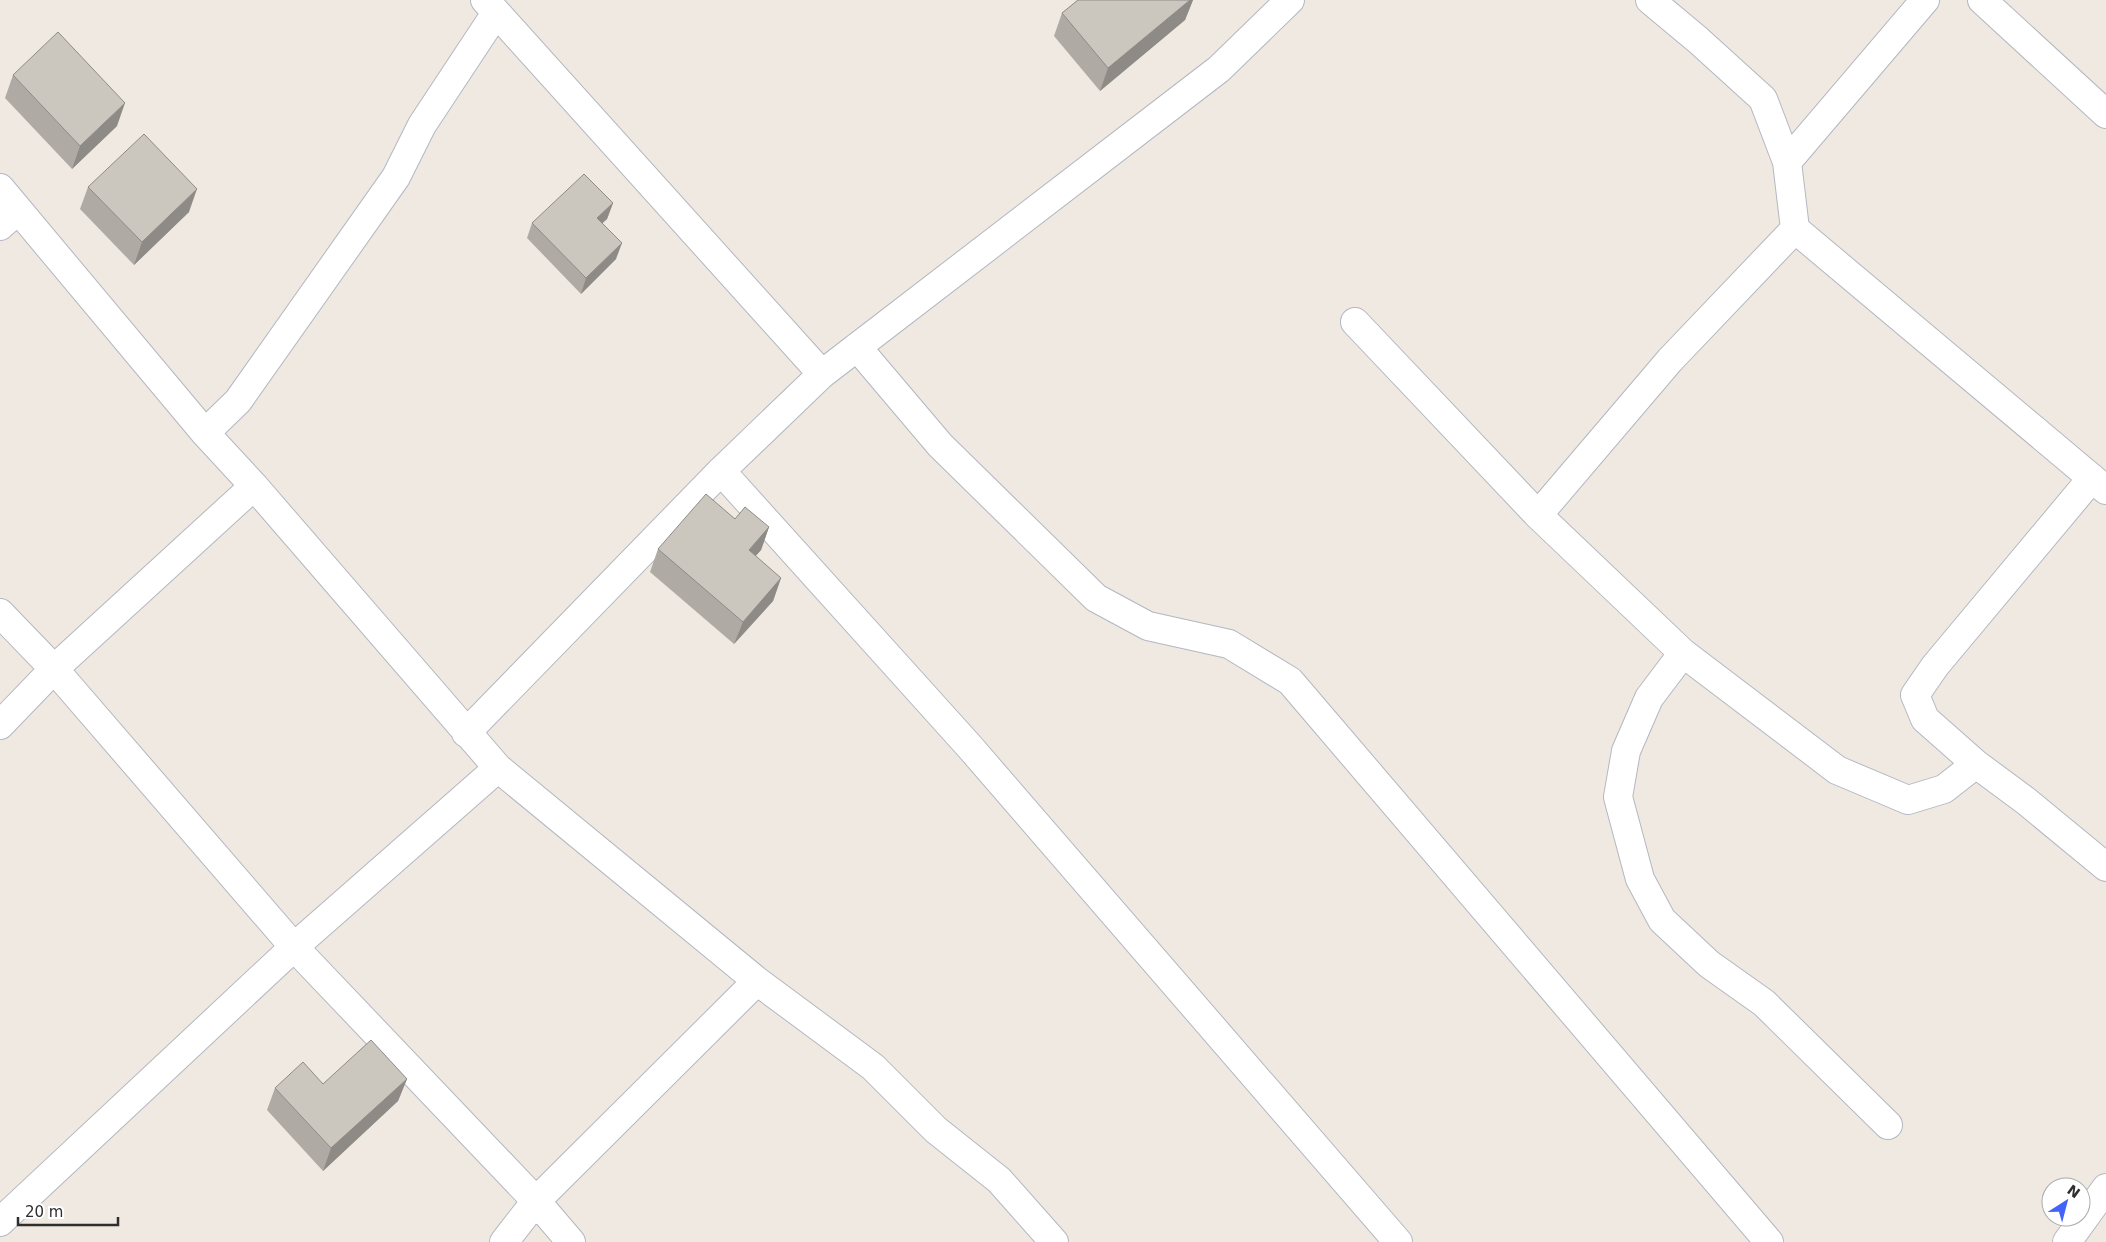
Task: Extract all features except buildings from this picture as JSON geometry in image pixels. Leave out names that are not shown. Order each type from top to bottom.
[{"type":"street","points":[[466,733],[721,471],[822,374],[1219,69],[1290,0]]},
{"type":"street","points":[[1650,0],[1698,40],[1763,99],[1787,162],[1795,229],[2099,484],[1935,666],[1915,696],[1925,719],[1976,764],[2026,801],[2106,867]]},
{"type":"street","points":[[1787,162],[1925,0]]},
{"type":"street","points":[[1982,0],[2106,114]]},
{"type":"street","points":[[205,433],[238,401],[396,177],[422,125],[490,6],[822,374]]},
{"type":"street","points":[[0,188],[9,218],[86,288],[205,433],[254,486],[498,768],[757,981],[874,1067],[936,1130],[999,1180],[1054,1242]]},
{"type":"street","points":[[1538,514],[1670,360],[1795,229]]},
{"type":"street","points":[[1355,322],[1538,514],[1683,653],[1837,770],[1908,800],[1944,789],[1976,764]]},
{"type":"street","points":[[857,347],[940,444],[1096,598],[1148,626],[1229,644],[1290,681],[1769,1242]]},
{"type":"street","points":[[721,471],[968,746],[1398,1242]]},
{"type":"street","points":[[0,725],[54,668],[254,486]]},
{"type":"street","points":[[0,613],[54,668],[294,947],[536,1201],[571,1242]]},
{"type":"street","points":[[1683,653],[1649,698],[1626,751],[1618,797],[1640,879],[1662,920],[1709,964],[1764,1003],[1888,1125]]},
{"type":"street","points":[[0,1222],[294,947],[498,768]]},
{"type":"street","points":[[504,1242],[536,1201],[757,981]]},
{"type":"street","points":[[2067,1242],[2106,1188]]}]
